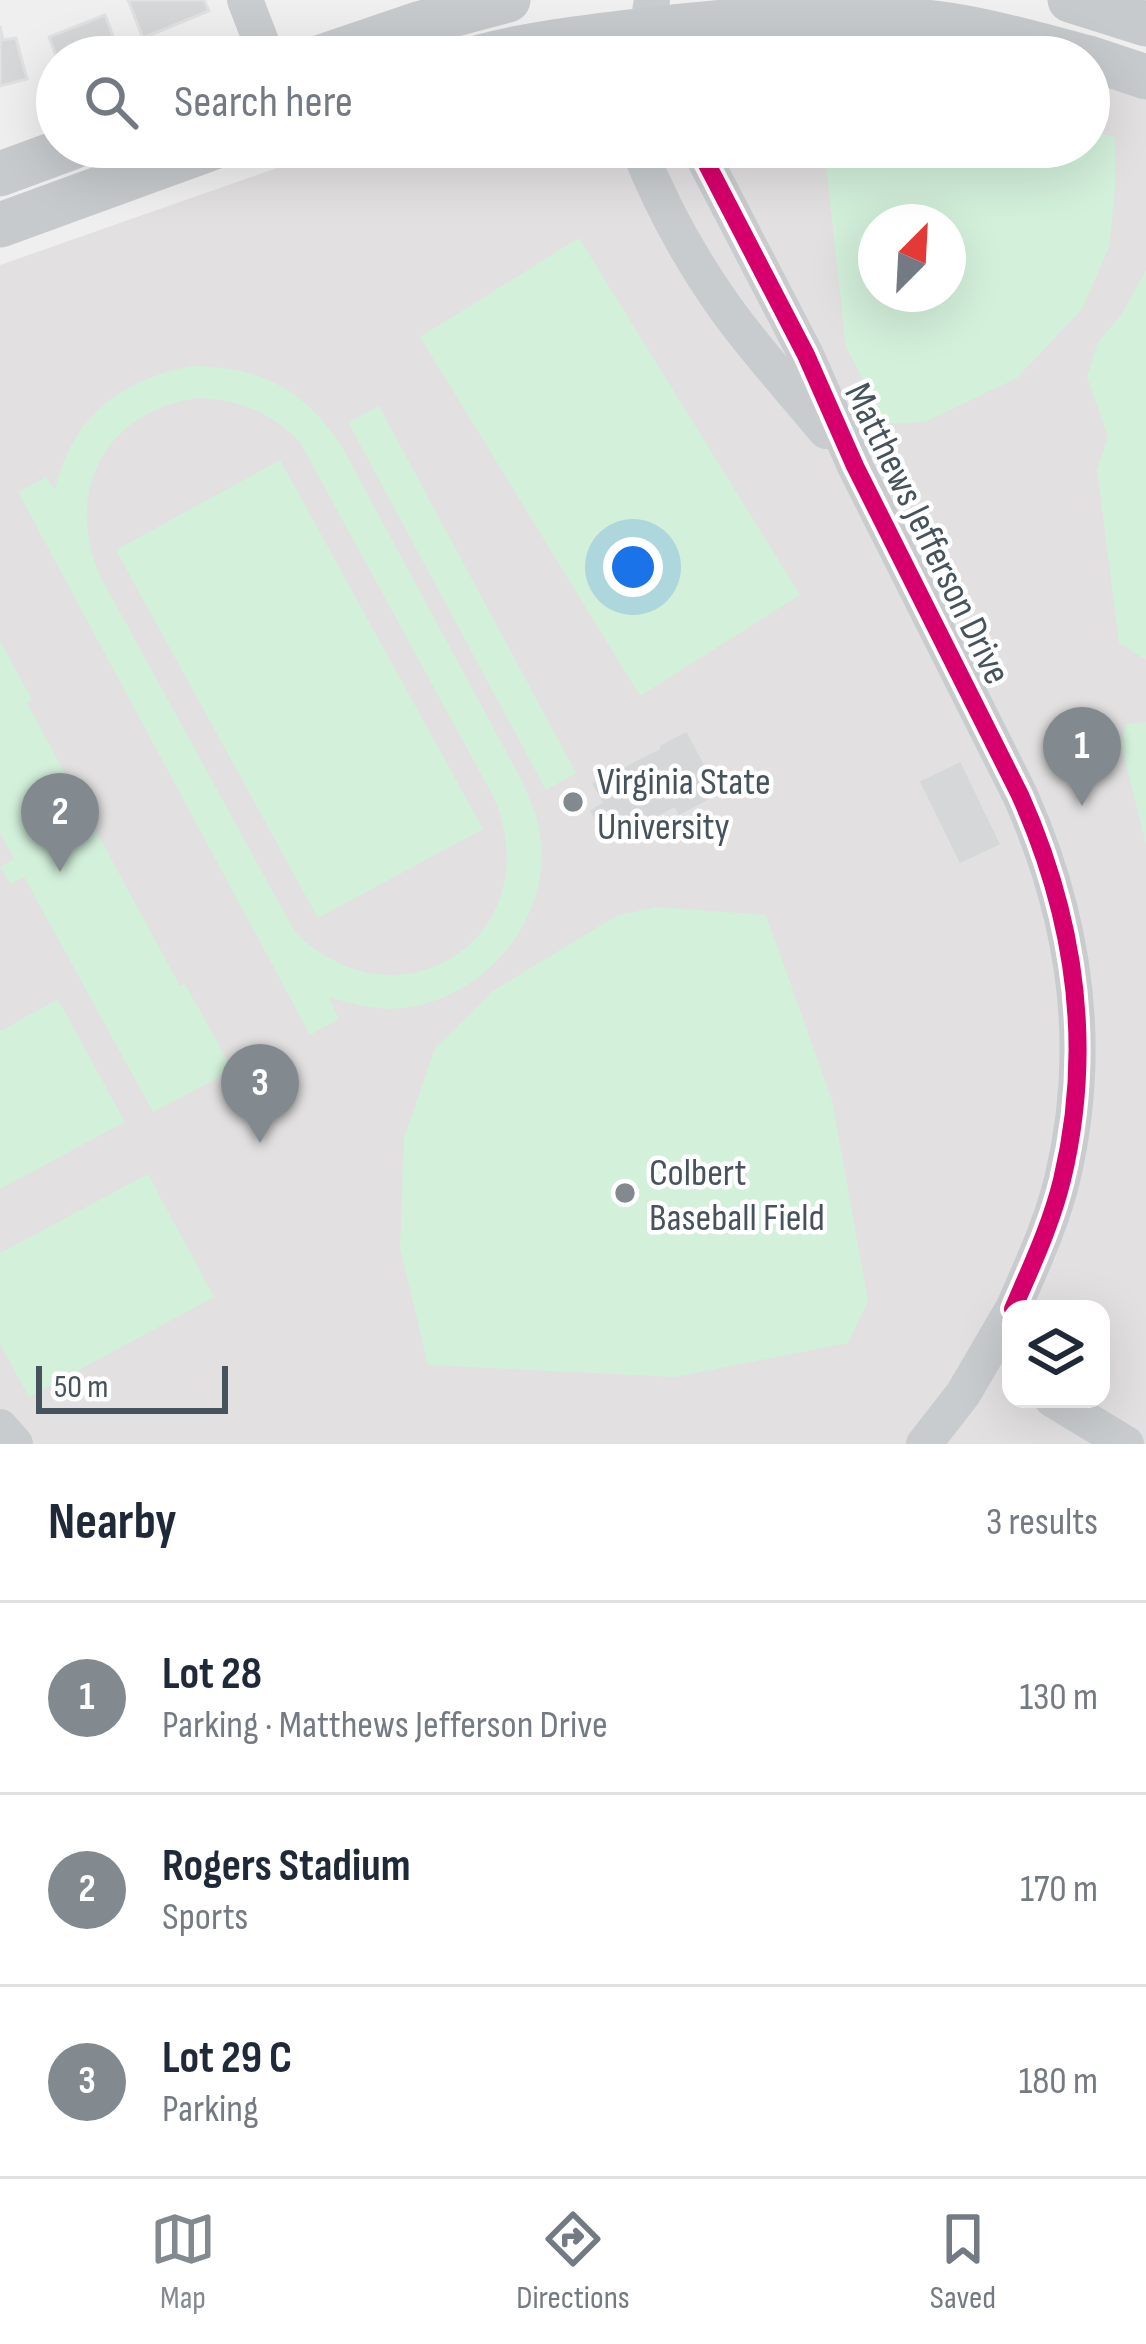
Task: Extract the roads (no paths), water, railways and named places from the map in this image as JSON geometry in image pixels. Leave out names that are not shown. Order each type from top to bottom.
[{"type":"main road","points":[[383,36],[508,0]]},
{"type":"main road","points":[[1070,0],[1146,24]]},
{"type":"main road","points":[[648,36],[749,18],[816,16],[896,20],[1002,36]]},
{"type":"main road","points":[[1110,65],[1146,76]]},
{"type":"main road","points":[[0,174],[36,161]]},
{"type":"main road","points":[[0,225],[156,168]]},
{"type":"street","points":[[245,0],[259,36]]},
{"type":"street","name":"Matthews Jefferson Drive","points":[[648,168],[680,234],[727,311],[855,466]]},
{"type":"street","name":"Matthews Jefferson Drive","points":[[709,168],[806,355],[855,466],[1040,839],[1062,908],[1076,1004],[1078,1063],[1068,1148],[1052,1212],[1016,1300]]},
{"type":"street","name":"Matthews Jefferson Drive","points":[[924,1444],[963,1394],[998,1367]]},
{"type":"street","points":[[1067,1408],[1126,1444]]},
{"type":"street","points":[[0,1427],[15,1444]]},
{"type":"place","name":"Virginia State University","points":[[573,802]]},
{"type":"place","name":"Lot 28","points":[[1082,806]]},
{"type":"place","name":"Rogers Stadium","points":[[60,872]]},
{"type":"place","name":"Lot 29 C","points":[[260,1143]]},
{"type":"place","name":"Colbert Baseball Field","points":[[625,1193]]}]
